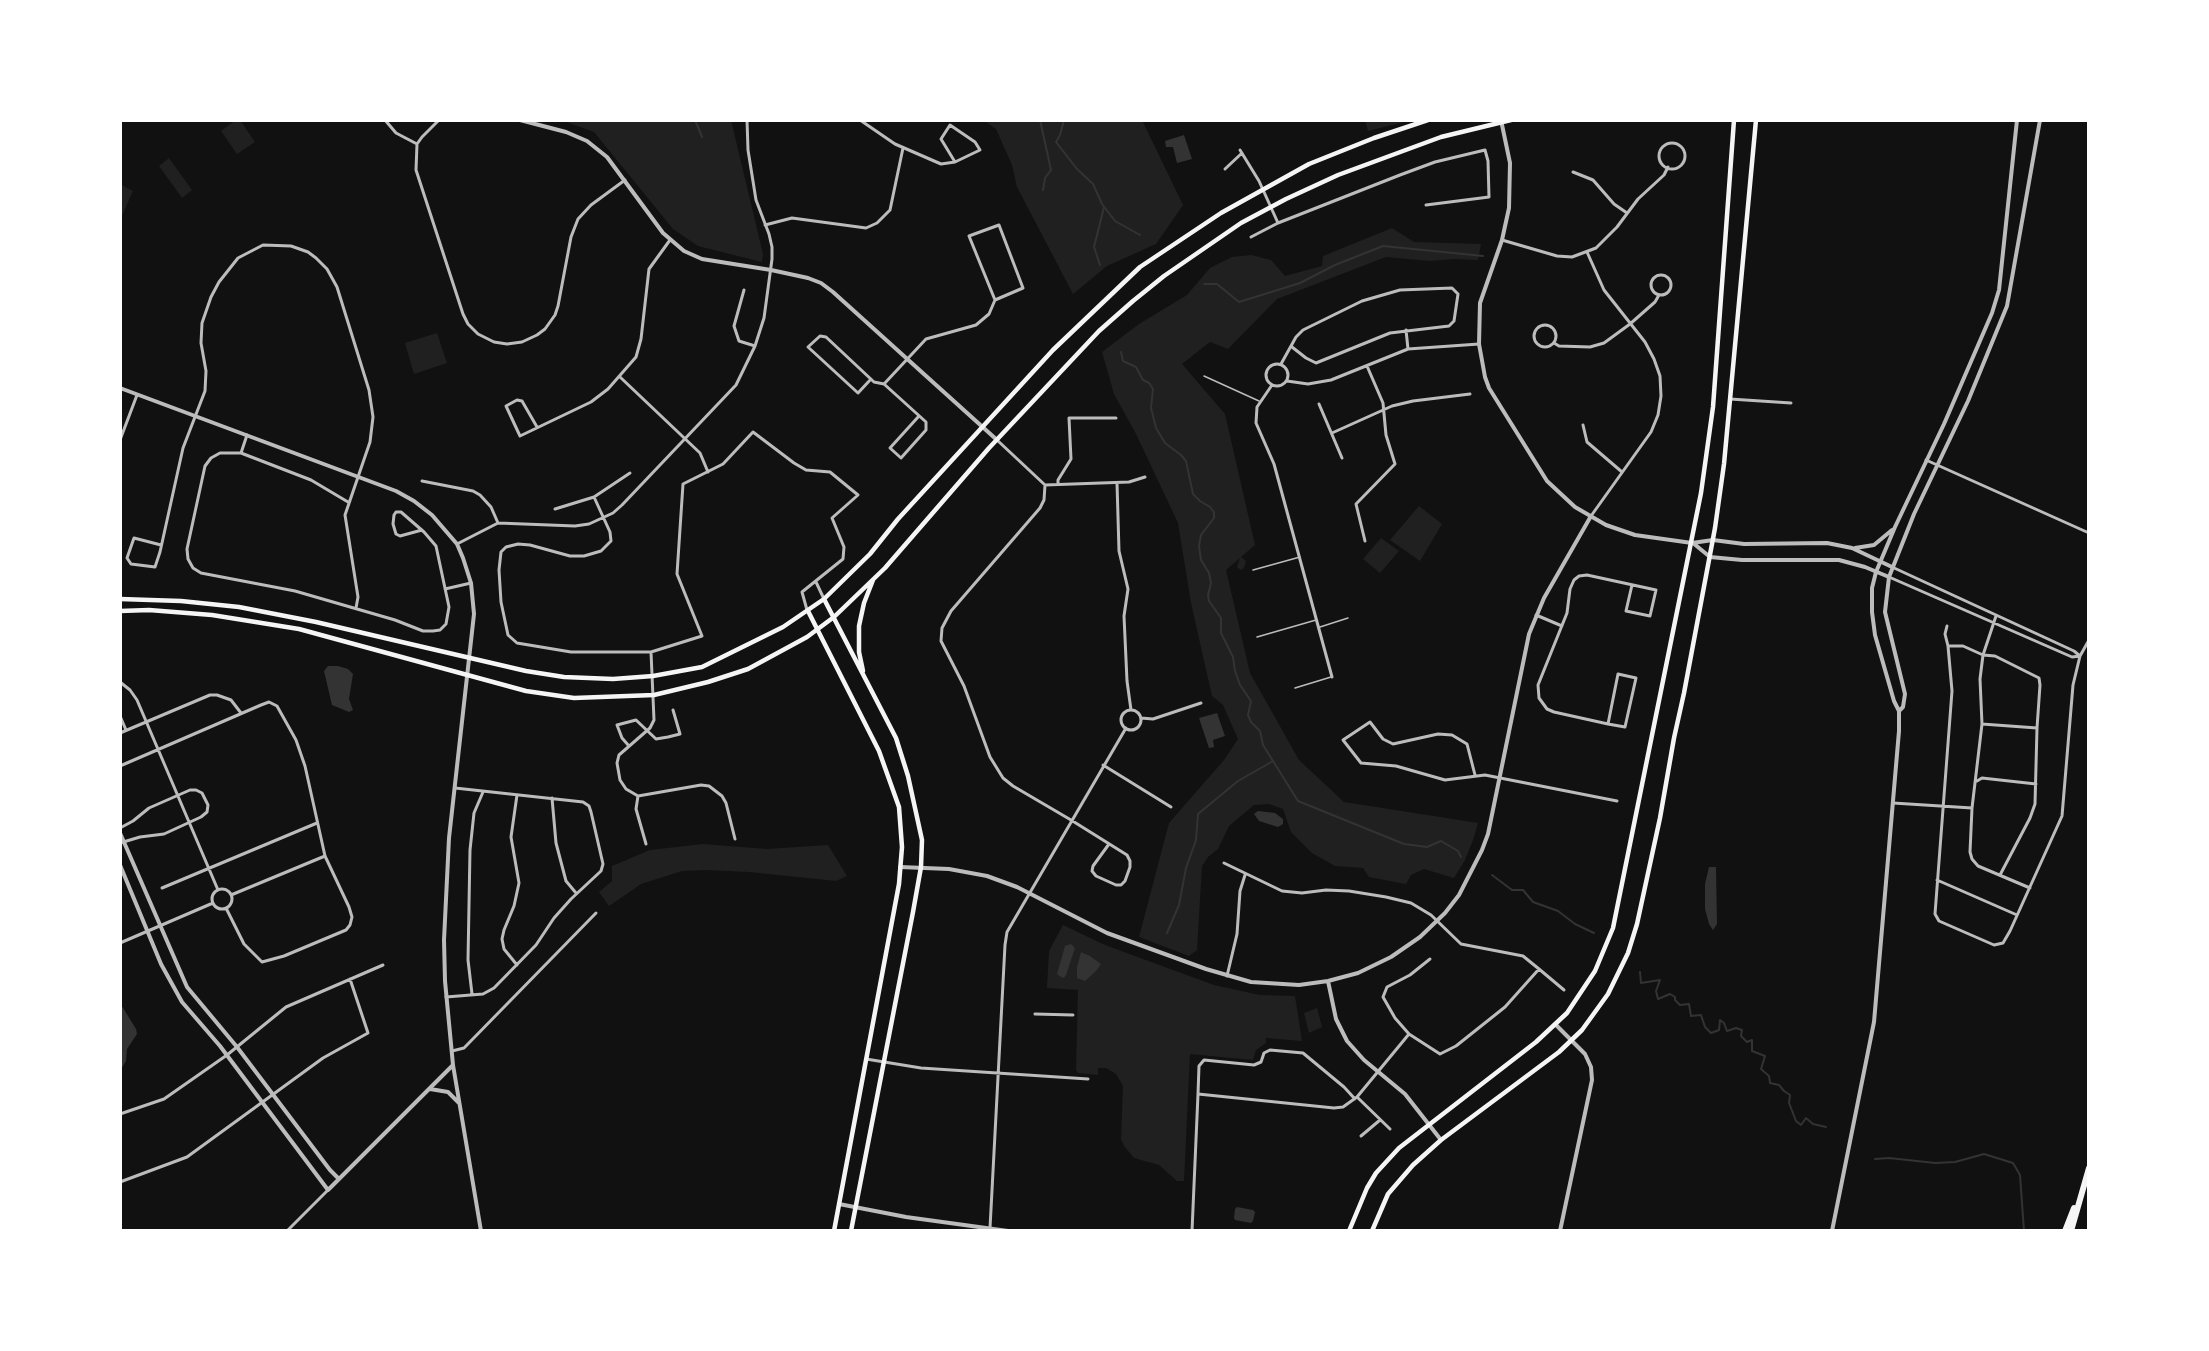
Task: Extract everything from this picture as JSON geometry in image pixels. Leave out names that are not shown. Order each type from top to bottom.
[{"type":"highway","points":[[2065,1231],[2089,1168]]},
{"type":"highway","points":[[2071,1231],[2086,1177]]},
{"type":"main road","points":[[120,599],[182,601],[239,607],[316,622],[526,672],[564,677],[613,680],[653,676],[702,667],[783,627],[824,599],[870,555],[898,519],[1053,350],[1140,267],[1221,213],[1308,164],[1428,120]]},
{"type":"main road","points":[[120,611],[149,610],[212,615],[299,629],[526,691],[574,698],[654,695],[708,682],[748,669],[817,631],[834,617],[874,578],[997,440],[1099,331],[1132,301],[1203,248],[1271,207],[1338,176],[1441,137],[1511,120]]},
{"type":"main road","points":[[1348,1231],[1359,1203],[1376,1173],[1399,1148],[1556,1025],[1588,985],[1613,928],[1685,568],[1692,543],[1713,407],[1734,120]]},
{"type":"main road","points":[[1372,1231],[1383,1204],[1413,1164],[1572,1040],[1608,994],[1625,959],[1636,924],[1660,818],[1713,540],[1724,464],[1756,120]]},
{"type":"main road","points":[[865,680],[859,652],[859,626],[864,603],[874,578]]},
{"type":"main road","points":[[824,599],[896,738],[908,776],[922,840],[921,867],[851,1231]]},
{"type":"main road","points":[[808,611],[883,762],[899,807],[902,847],[834,1231]]},
{"type":"street","points":[[385,120],[396,133],[417,144]]},
{"type":"street","points":[[440,120],[417,144],[416,170],[463,314],[468,324],[478,334],[494,342],[507,344],[522,342],[537,335],[545,328],[555,315],[558,306],[571,237],[579,219],[591,205],[625,180]]},
{"type":"street","points":[[520,120],[566,132],[587,141],[607,157],[663,233],[684,251],[702,259],[771,270],[821,283],[908,358],[1045,486]]},
{"type":"street","points":[[457,544],[498,523],[575,526],[589,524],[603,518],[622,506],[736,385],[755,346],[764,318],[772,247],[756,200],[748,150],[747,120]]},
{"type":"street","points":[[860,120],[903,148],[941,164],[955,162],[980,150],[975,142],[950,125],[941,138],[955,162]]},
{"type":"street","points":[[1832,1231],[1874,1022],[1899,711],[1875,635],[1872,588],[1880,561],[1992,313],[1999,290],[2017,120]]},
{"type":"street","points":[[1899,711],[1903,707],[1905,694],[1885,612],[1889,577],[1968,401],[2007,306],[2040,120]]},
{"type":"street","points":[[1501,121],[1510,163],[1511,188],[1502,240],[1480,303],[1479,344],[1489,388],[1535,465],[1559,494],[1606,525],[1635,535],[1692,543],[1713,540],[1744,544],[1827,543],[1852,548],[2074,651],[2080,656]]},
{"type":"street","points":[[1676,144],[1683,148],[1684,160],[1676,168],[1668,168],[1661,162],[1660,154],[1664,146],[1676,144]]},
{"type":"street","points":[[765,225],[792,218],[866,228],[877,223],[890,210],[903,148]]},
{"type":"street","points":[[1251,237],[1278,223],[1400,175],[1435,162],[1485,150],[1488,161],[1489,197],[1426,205]]},
{"type":"street","points":[[1225,169],[1241,152],[1263,189],[1278,223]]},
{"type":"street","points":[[1502,240],[1557,256],[1572,256],[1587,252],[1605,240],[1638,199],[1664,175],[1668,168]]},
{"type":"street","points":[[1573,172],[1593,180],[1614,204],[1627,213]]},
{"type":"street","points":[[884,384],[926,339],[964,330],[983,321],[995,300],[1023,288],[999,225],[969,236],[995,300]]},
{"type":"street","points":[[537,427],[522,401],[517,400],[506,406],[520,436],[591,402],[620,377],[636,357],[639,351],[649,269],[670,240]]},
{"type":"street","points":[[161,545],[134,538],[127,558],[130,564],[154,567],[161,545],[183,448],[206,382],[201,343],[202,323],[207,306],[219,282],[232,264],[254,249],[269,244],[291,246],[308,252],[316,258],[327,269],[337,287],[369,390],[373,417],[370,442],[345,514],[358,597],[356,608]]},
{"type":"street","points":[[900,867],[972,873],[1002,882],[1029,893],[1107,933],[1251,982],[1299,985],[1328,981],[1358,973],[1391,957],[1420,937],[1459,895],[1488,834],[1520,671],[1536,615],[1591,516],[1651,432],[1658,415],[1661,396],[1660,376],[1654,359],[1604,290],[1587,252]]},
{"type":"street","points":[[1662,275],[1670,281],[1670,288],[1666,293],[1659,294],[1654,292],[1651,283],[1657,276],[1662,275]]},
{"type":"street","points":[[1281,364],[1296,337],[1303,330],[1362,301],[1400,291],[1452,288],[1458,294],[1452,324],[1444,327],[1406,330],[1378,337],[1316,363],[1292,346]]},
{"type":"street","points":[[744,290],[734,326],[739,341],[755,346]]},
{"type":"street","points":[[1554,343],[1559,346],[1590,347],[1604,344],[1655,302],[1659,294]]},
{"type":"street","points":[[1544,325],[1554,329],[1556,336],[1554,343],[1545,347],[1538,344],[1535,335],[1538,328],[1544,325]]},
{"type":"street","points":[[1406,330],[1408,349]]},
{"type":"street","points":[[871,379],[858,393],[808,347],[823,335],[871,379],[884,384],[926,422],[927,430],[901,458],[890,448],[919,416]]},
{"type":"street","points":[[1287,381],[1288,371],[1281,364],[1274,364],[1268,369],[1267,380],[1272,385],[1279,386],[1287,381],[1318,383],[1408,349],[1479,344]]},
{"type":"street","points":[[1365,541],[1356,504],[1395,467],[1386,435],[1383,403],[1367,366]]},
{"type":"street","points":[[620,377],[700,453],[708,472]]},
{"type":"street","points":[[1272,385],[1260,401],[1255,413],[1256,423],[1274,464],[1332,677]]},
{"type":"street","points":[[120,388],[396,491],[414,501],[445,528],[457,544],[471,583],[474,614],[445,901],[446,997],[453,1065],[481,1231]]},
{"type":"street","points":[[1332,433],[1382,410],[1413,401],[1470,394]]},
{"type":"street","points":[[120,440],[137,395]]},
{"type":"street","points":[[1729,399],[1791,403]]},
{"type":"street","points":[[1319,404],[1342,458]]},
{"type":"street","points":[[1058,484],[1058,480],[1071,459],[1070,418],[1116,418]]},
{"type":"street","points":[[1583,425],[1587,442],[1622,472]]},
{"type":"street","points":[[594,497],[610,532],[611,541],[601,551],[570,556],[518,544],[506,547],[501,552],[499,570],[501,602],[508,635],[517,643],[554,650],[651,652],[702,636],[677,574],[683,484],[730,458],[753,432],[794,463],[806,470],[830,472],[858,495],[832,518],[844,547],[843,559],[802,592],[808,611]]},
{"type":"street","points":[[241,453],[248,435]]},
{"type":"street","points":[[348,502],[311,480],[241,453],[220,453],[205,466],[187,549],[188,559],[193,568],[201,573],[295,591],[356,608],[423,631],[434,631],[440,630],[446,624],[448,616],[436,546],[422,530],[401,512],[396,512],[394,515],[393,524],[396,534],[400,536],[422,530]]},
{"type":"street","points":[[1926,460],[2089,533]]},
{"type":"street","points":[[555,509],[594,497],[630,473]]},
{"type":"street","points":[[1045,486],[1117,483],[1145,477]]},
{"type":"street","points":[[422,482],[473,491],[491,507],[498,523]]},
{"type":"street","points":[[1117,483],[1119,551],[1128,589],[1124,616],[1127,681],[1131,710]]},
{"type":"street","points":[[1045,486],[1044,500],[1040,508],[951,611],[942,628],[941,640],[964,686],[990,757],[999,773],[1013,786],[1071,820],[1110,844],[1127,855],[1130,861],[1125,881],[1121,885],[1096,876],[1092,871],[1093,866],[1110,844]]},
{"type":"street","points":[[1852,548],[1874,545],[1895,527]]},
{"type":"street","points":[[1692,543],[1710,557],[1742,560],[1839,560],[1865,567],[2072,657],[2080,656]]},
{"type":"street","points":[[1608,724],[1618,674],[1636,678],[1625,728],[1554,712],[1547,709],[1539,700],[1538,685],[1567,613],[1570,589],[1574,580],[1579,576],[1587,575],[1656,590],[1650,616],[1626,611],[1632,585]]},
{"type":"street","points":[[816,582],[824,599]]},
{"type":"street","points":[[445,589],[471,583]]},
{"type":"street","points":[[1536,615],[1562,626]]},
{"type":"street","points":[[1996,616],[1983,655],[1980,679],[1982,724],[1972,808],[1970,852],[1978,866],[2030,888]]},
{"type":"street","points":[[1947,626],[1945,634],[1952,691],[1935,914],[1939,921],[1994,945],[2003,943],[2062,816],[2073,685],[2080,656],[2089,639]]},
{"type":"street","points":[[1948,646],[1963,646],[1983,655],[1995,656],[2039,678],[2035,804],[2000,875]]},
{"type":"street","points":[[651,652],[654,720],[647,731],[619,755],[617,771],[626,789],[638,796],[701,785],[709,786],[722,796],[726,803],[735,839]]},
{"type":"street","points":[[120,682],[134,694],[218,890]]},
{"type":"street","points":[[120,733],[213,695],[231,700],[241,713]]},
{"type":"street","points":[[120,766],[269,702],[277,706],[296,740],[305,766],[325,856],[352,917],[350,925],[346,930],[284,956],[262,962],[244,944],[226,908]]},
{"type":"street","points":[[1141,718],[1153,719],[1201,703]]},
{"type":"street","points":[[629,746],[622,738],[617,725],[636,720],[652,737],[659,740],[680,734],[674,710]]},
{"type":"street","points":[[1131,710],[1138,713],[1141,718],[1140,725],[1135,729],[1126,728],[1122,723],[1125,712],[1131,710]]},
{"type":"street","points":[[120,716],[126,730]]},
{"type":"street","points":[[1475,775],[1467,744],[1452,735],[1438,734],[1393,744],[1383,739],[1370,722],[1343,740],[1361,763],[1396,766],[1445,780],[1475,775],[1499,778],[1617,801]]},
{"type":"street","points":[[1982,724],[2037,728]]},
{"type":"street","points":[[990,1228],[1007,932],[1126,728]]},
{"type":"street","points":[[1103,765],[1171,807]]},
{"type":"street","points":[[1977,781],[1982,778],[2036,784]]},
{"type":"street","points":[[446,997],[483,994],[494,988],[536,945],[554,918],[576,893],[601,871],[603,864],[591,812],[589,806],[583,802],[455,788]]},
{"type":"street","points":[[120,828],[149,808],[178,795],[196,790],[202,793],[207,800],[208,808],[204,815],[164,834],[140,837],[122,843]]},
{"type":"street","points":[[472,994],[468,960],[470,850],[474,813],[483,792]]},
{"type":"street","points":[[517,795],[511,837],[519,883],[514,906],[502,939],[504,949],[517,965]]},
{"type":"street","points":[[638,796],[636,809],[646,844]]},
{"type":"street","points":[[552,798],[556,843],[566,881],[576,893]]},
{"type":"street","points":[[1893,803],[1972,808]]},
{"type":"street","points":[[162,888],[317,823]]},
{"type":"street","points":[[120,832],[122,843],[187,987],[237,1047],[339,1179]]},
{"type":"street","points":[[231,895],[325,856]]},
{"type":"street","points":[[1224,863],[1282,891],[1302,893],[1326,890],[1347,891],[1395,898],[1420,906],[1461,944],[1523,956],[1564,990]]},
{"type":"street","points":[[120,865],[161,964],[182,1002],[227,1055],[328,1190]]},
{"type":"street","points":[[1227,975],[1237,934],[1240,891],[1245,874]]},
{"type":"street","points":[[1937,880],[2017,915]]},
{"type":"street","points":[[224,889],[231,895],[230,904],[226,908],[219,908],[213,903],[212,896],[218,890],[224,889]]},
{"type":"street","points":[[120,943],[213,903]]},
{"type":"street","points":[[452,1051],[464,1048],[596,914]]},
{"type":"street","points":[[1430,959],[1410,975],[1387,987],[1383,997],[1395,1018],[1409,1034],[1440,1054],[1446,1052],[1505,1007],[1539,969]]},
{"type":"street","points":[[120,1114],[164,1099],[227,1055],[286,1007],[383,965]]},
{"type":"street","points":[[120,1182],[187,1158],[323,1059],[368,1033],[350,979]]},
{"type":"street","points":[[1328,981],[1332,1004],[1341,1031],[1354,1050],[1405,1094],[1441,1140]]},
{"type":"street","points":[[1035,1014],[1073,1016]]},
{"type":"street","points":[[1556,1025],[1588,1060],[1592,1080],[1560,1231]]},
{"type":"street","points":[[1198,1094],[1343,1107],[1356,1098],[1409,1034]]},
{"type":"street","points":[[1192,1231],[1199,1066],[1204,1060],[1254,1065],[1261,1062],[1264,1053],[1270,1050],[1303,1053],[1390,1129]]},
{"type":"street","points":[[866,1059],[921,1068],[1088,1079]]},
{"type":"street","points":[[287,1231],[453,1065]]},
{"type":"street","points":[[429,1089],[448,1092],[460,1105]]},
{"type":"street","points":[[1361,1136],[1380,1120]]},
{"type":"street","points":[[839,1204],[906,1217],[1008,1231]]},
{"type":"lane","points":[[1204,376],[1260,401]]},
{"type":"lane","points":[[1254,570],[1300,557]]},
{"type":"lane","points":[[1319,627],[1348,618]]},
{"type":"lane","points":[[1257,637],[1317,620]]},
{"type":"lane","points":[[1295,688],[1332,677]]},
{"type":"shaded area","points":[[236,120],[240,120],[255,142],[237,154],[221,131]]},
{"type":"shaded area","points":[[561,120],[731,120],[763,254],[762,262],[698,246],[673,229],[594,132]]},
{"type":"shaded area","points":[[983,120],[1142,120],[1183,205],[1156,244],[1107,266],[1073,294],[1017,187],[1012,165],[996,129]]},
{"type":"shaded area","points":[[1365,120],[1412,120],[1368,131]]},
{"type":"shaded area","points":[[1184,135],[1192,159],[1177,163],[1173,147],[1166,147],[1165,141]]},
{"type":"shaded area","points":[[169,158],[192,190],[182,198],[159,166]]},
{"type":"shaded area","points":[[120,184],[133,191],[120,220]]},
{"type":"shaded area","points":[[1392,228],[1414,242],[1481,244],[1478,260],[1430,261],[1386,257],[1277,299],[1228,349],[1210,342],[1182,364],[1225,414],[1255,545],[1241,557],[1246,561],[1244,568],[1241,570],[1237,567],[1240,558],[1226,570],[1250,673],[1299,760],[1344,802],[1478,823],[1465,860],[1454,878],[1424,869],[1411,875],[1406,884],[1369,877],[1363,868],[1335,866],[1312,853],[1291,832],[1283,809],[1269,804],[1254,805],[1229,826],[1218,849],[1202,866],[1197,950],[1189,956],[1139,937],[1169,823],[1224,760],[1238,739],[1223,705],[1212,696],[1191,603],[1178,523],[1136,434],[1114,394],[1102,352],[1139,324],[1187,295],[1210,268],[1232,257],[1251,255],[1271,260],[1285,276],[1322,266],[1323,256]]},
{"type":"shaded area","points":[[437,333],[447,363],[414,374],[405,343]]},
{"type":"shaded area","points":[[1419,506],[1442,524],[1420,561],[1390,540]]},
{"type":"shaded area","points":[[1381,538],[1399,551],[1380,573],[1363,559]]},
{"type":"shaded area","points":[[328,666],[348,669],[353,674],[349,699],[353,710],[349,712],[332,705],[324,671]]},
{"type":"shaded area","points":[[1217,713],[1225,736],[1213,740],[1214,747],[1209,748],[1199,718]]},
{"type":"shaded area","points":[[1258,811],[1275,813],[1283,819],[1283,824],[1278,827],[1259,821],[1254,814]]},
{"type":"shaded area","points":[[703,844],[767,849],[828,845],[847,876],[836,881],[749,872],[682,871],[641,884],[609,906],[599,892],[612,881],[612,866],[650,850]]},
{"type":"shaded area","points":[[1709,867],[1716,867],[1717,924],[1713,930],[1705,909],[1705,884]]},
{"type":"shaded area","points":[[1063,925],[1105,945],[1214,985],[1260,995],[1295,996],[1302,1041],[1266,1038],[1266,1043],[1256,1050],[1253,1060],[1190,1054],[1184,1181],[1177,1181],[1159,1165],[1134,1158],[1124,1146],[1121,1139],[1123,1086],[1116,1074],[1106,1068],[1098,1068],[1098,1075],[1078,1073],[1076,1070],[1078,990],[1047,988],[1049,951]]},
{"type":"shaded area","points":[[1071,944],[1075,948],[1064,978],[1057,974],[1065,946]]},
{"type":"shaded area","points":[[1081,952],[1101,964],[1085,981],[1077,978]]},
{"type":"shaded area","points":[[120,1003],[137,1034],[127,1049],[126,1061],[120,1071]]},
{"type":"shaded area","points":[[1317,1008],[1322,1027],[1309,1033],[1304,1013]]},
{"type":"shaded area","points":[[1237,1207],[1255,1212],[1251,1223],[1235,1220]]},
{"type":"waterway","points":[[695,120],[702,137]]},
{"type":"waterway","points":[[1040,120],[1051,170],[1045,178],[1043,190]]},
{"type":"waterway","points":[[1064,120],[1056,142],[1077,169],[1093,184],[1102,204],[1115,221],[1140,235]]},
{"type":"waterway","points":[[1100,265],[1094,247],[1104,207]]},
{"type":"waterway","points":[[1204,284],[1217,284],[1239,302],[1300,283],[1335,265],[1383,246],[1483,256]]},
{"type":"waterway","points":[[1121,352],[1123,361],[1136,367],[1143,380],[1153,389],[1151,408],[1156,428],[1165,443],[1186,461],[1193,494],[1214,512],[1214,518],[1201,535],[1199,546],[1201,560],[1209,573],[1211,583],[1209,601],[1221,618],[1221,633],[1233,657],[1240,685],[1251,701],[1248,715],[1251,722],[1260,731],[1263,745],[1298,801],[1404,844],[1427,847],[1441,841],[1458,851],[1461,857]]},
{"type":"waterway","points":[[1167,933],[1179,905],[1186,868],[1196,840],[1198,814],[1238,781],[1273,761]]},
{"type":"waterway","points":[[1492,875],[1512,890],[1523,890],[1533,902],[1558,911],[1575,924],[1594,933]]},
{"type":"waterway","points":[[1640,972],[1641,983],[1660,980],[1656,991],[1658,999],[1670,994],[1680,1005],[1689,1004],[1691,1016],[1701,1015],[1705,1027],[1711,1033],[1719,1030],[1720,1020],[1727,1031],[1736,1028],[1742,1030],[1741,1036],[1747,1042],[1752,1040],[1752,1051],[1765,1056],[1761,1069],[1769,1076],[1770,1083],[1779,1085],[1790,1095],[1789,1103],[1796,1121],[1801,1125],[1806,1118],[1813,1124],[1826,1127]]},
{"type":"waterway","points":[[1875,1159],[1889,1158],[1935,1163],[1955,1162],[1984,1154],[2013,1163],[2020,1175],[2024,1231]]}]
